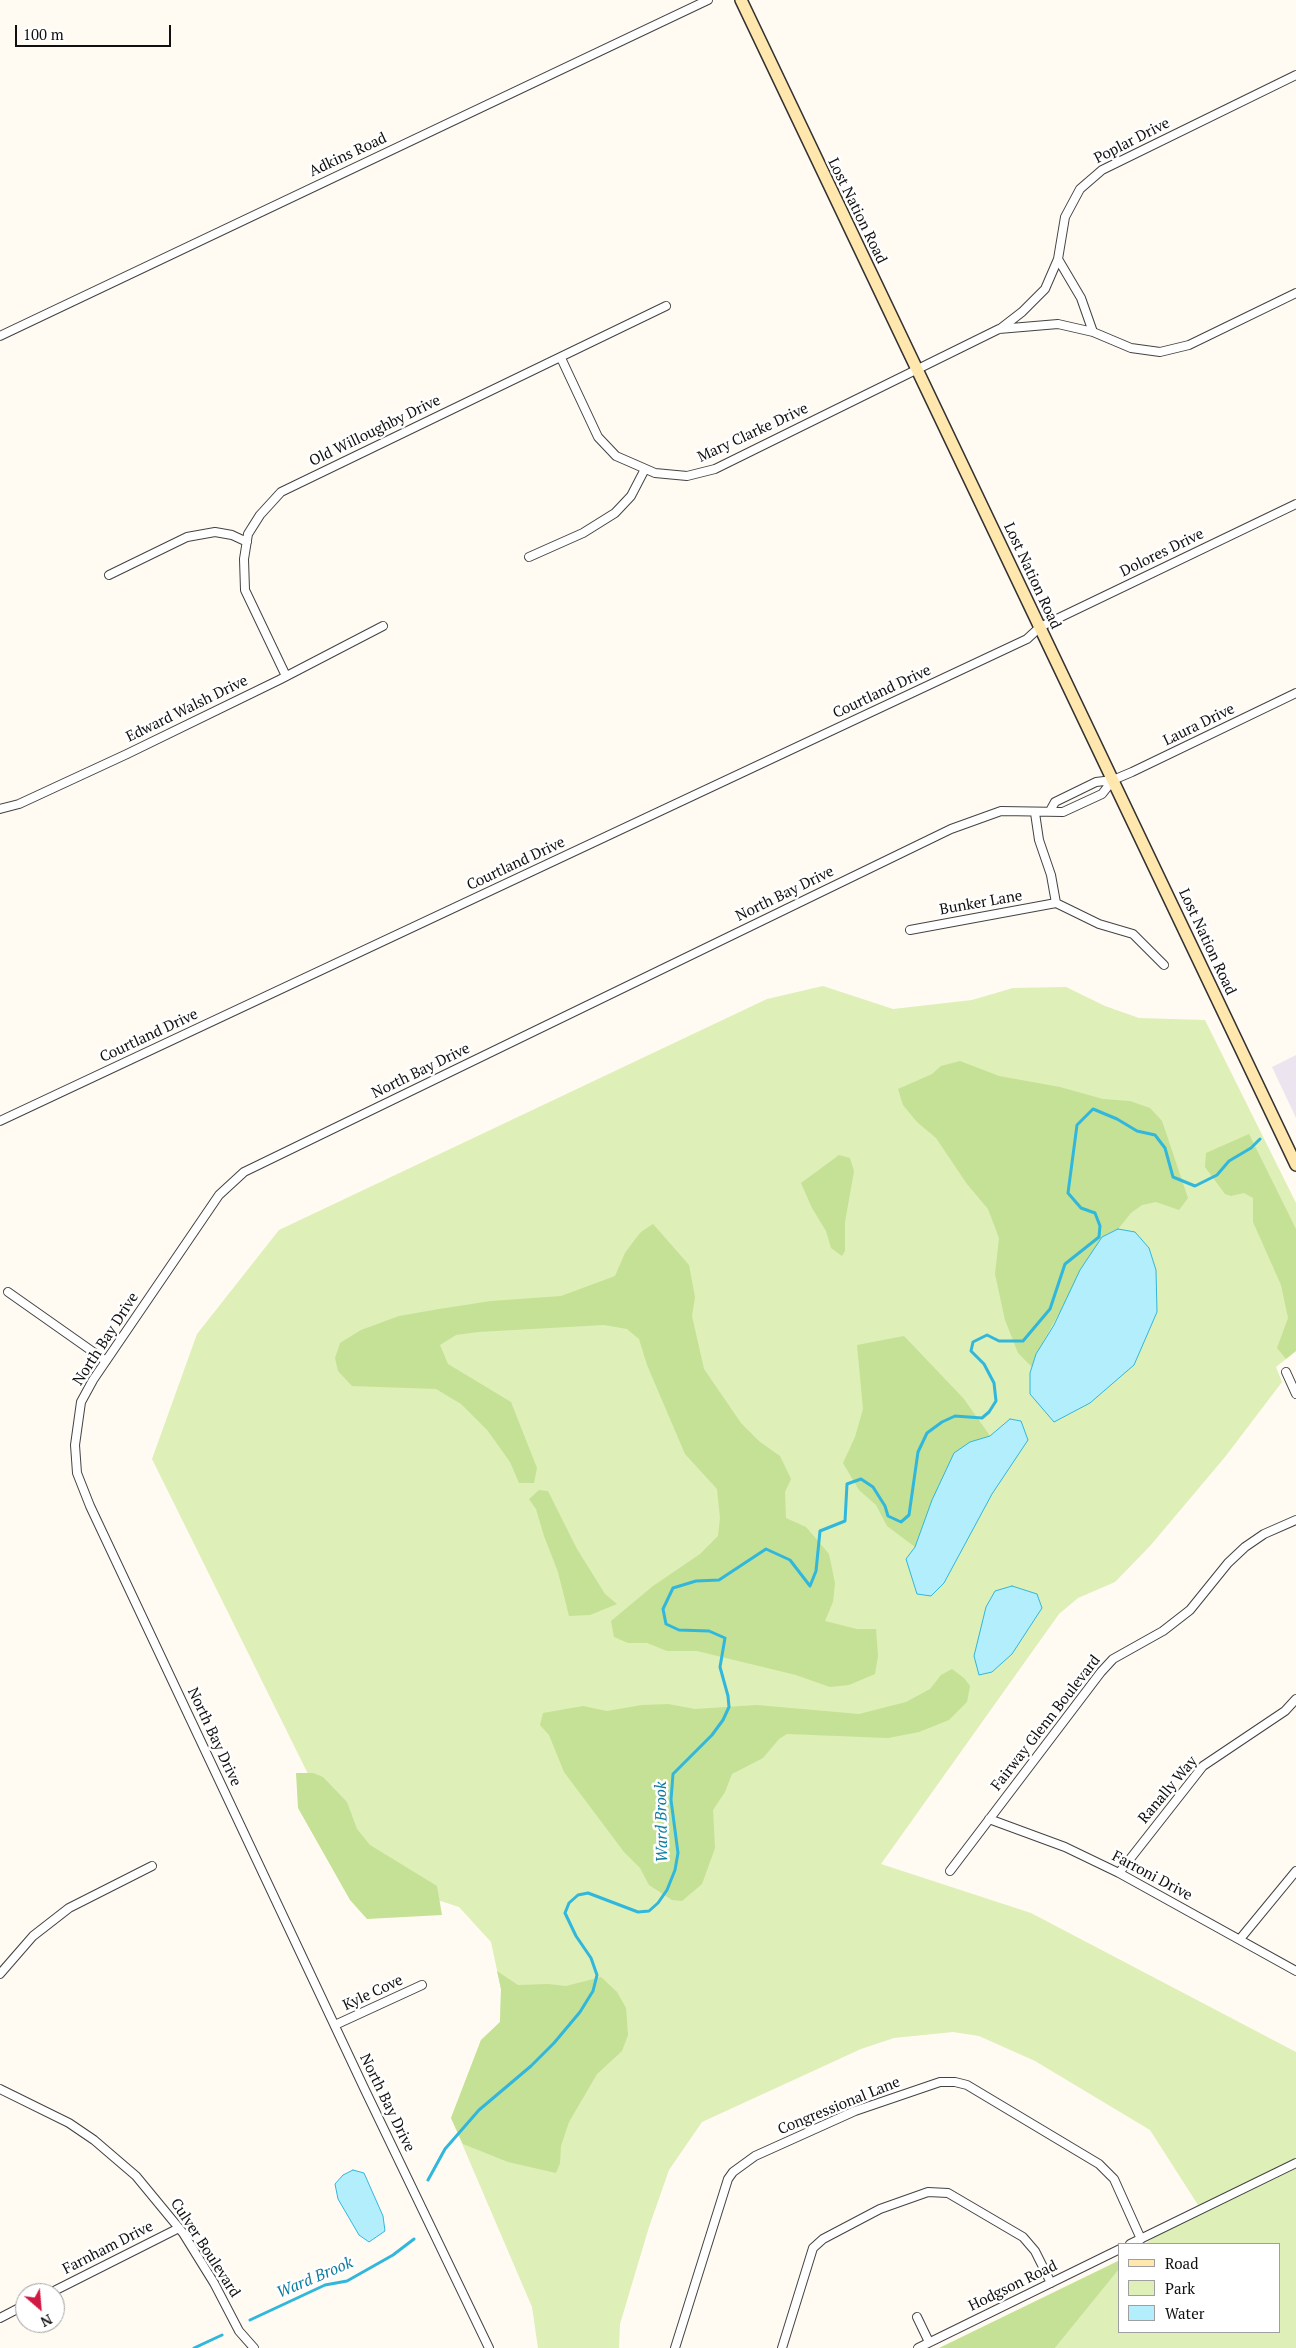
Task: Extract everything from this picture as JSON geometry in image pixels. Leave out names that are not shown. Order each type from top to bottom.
[{"type":"street","name":"Adkins Road","points":[[0,336],[708,0]]},
{"type":"street","name":"Lost Nation Road","points":[[740,0],[1296,1166]]},
{"type":"street","name":"Poplar Drive","points":[[1000,329],[1022,312],[1045,289],[1058,258],[1065,218],[1080,188],[1102,170],[1296,75]]},
{"type":"street","points":[[1058,258],[1081,298],[1093,332]]},
{"type":"street","points":[[1000,329],[1058,324],[1093,332],[1131,348],[1160,352],[1189,344],[1296,293]]},
{"type":"street","name":"Old Willoughby Drive","points":[[286,676],[245,590],[244,559],[248,534],[260,515],[281,492],[666,306]]},
{"type":"street","name":"Mary Clarke Drive","points":[[561,358],[598,437],[616,456],[645,469],[686,476],[715,469],[1000,329]]},
{"type":"street","points":[[529,557],[582,533],[616,514],[631,496],[645,469]]},
{"type":"street","name":"Dolores Drive","points":[[1040,627],[1296,504]]},
{"type":"street","points":[[108,575],[187,537],[215,532],[232,535],[247,542]]},
{"type":"street","name":"Edward Walsh Drive","points":[[0,809],[19,804],[286,676],[383,626]]},
{"type":"street","name":"Courtland Drive","points":[[0,1121],[1023,641],[1040,627]]},
{"type":"street","name":"Laura Drive","points":[[1113,780],[1296,693]]},
{"type":"street","points":[[1050,811],[1055,802],[1096,782],[1113,780]]},
{"type":"street","name":"North Bay Drive","points":[[489,2348],[90,1506],[77,1473],[75,1445],[82,1402],[106,1361],[219,1195],[244,1172],[951,829],[1001,811],[1063,812],[1098,796],[1113,780]]},
{"type":"street","points":[[1035,813],[1039,840],[1050,875],[1056,903],[1099,924],[1133,934],[1164,966]]},
{"type":"street","name":"Bunker Lane","points":[[910,930],[1056,903]]},
{"type":"street","points":[[8,1292],[106,1361]]},
{"type":"street","points":[[1286,1372],[1296,1394]]},
{"type":"street","name":"Fairway Glenn Boulevard","points":[[950,1871],[1101,1672],[1113,1659],[1163,1631],[1190,1610],[1228,1563],[1245,1547],[1264,1534],[1296,1520]]},
{"type":"street","name":"Ranally Way","points":[[1119,1873],[1203,1766],[1285,1711],[1296,1699]]},
{"type":"street","name":"Farroni Drive","points":[[989,1819],[1065,1847],[1119,1873],[1296,1971]]},
{"type":"street","points":[[0,1974],[33,1936],[69,1908],[152,1866]]},
{"type":"street","points":[[1240,1939],[1296,1871]]},
{"type":"street","name":"Kyle Cove","points":[[335,2025],[422,1985]]},
{"type":"street","name":"Congressional Lane","points":[[675,2348],[728,2178],[733,2172],[756,2156],[855,2111],[940,2082],[955,2082],[967,2085],[1099,2164],[1114,2179],[1141,2238]]},
{"type":"street","name":"Culver Boulevard","points":[[0,2089],[35,2104],[94,2140],[136,2176],[179,2228],[210,2276],[240,2331],[254,2348]]},
{"type":"street","points":[[1132,2243],[1296,2162]]},
{"type":"street","points":[[782,2348],[813,2248],[823,2239],[880,2209],[928,2192],[948,2192],[1023,2237],[1035,2251],[1051,2283]]},
{"type":"street","name":"Farnham Drive","points":[[65,2285],[179,2228]]},
{"type":"street","name":"Hodgson Road","points":[[918,2348],[1118,2250]]},
{"type":"street","points":[[0,2318],[15,2311]]},
{"type":"street","points":[[917,2317],[929,2342]]},
{"type":"shaded area","points":[[1296,1055],[1296,1118],[1272,1067]]},
{"type":"green space","points":[[823,986],[893,1009],[972,1000],[1013,988],[1066,987],[1105,1006],[1139,1018],[1205,1020],[1296,1203],[1296,1351],[1276,1367],[1282,1382],[1225,1457],[1150,1546],[1115,1582],[1078,1598],[1059,1614],[881,1864],[1031,1913],[1296,2052],[1296,2348],[1055,2348],[1118,2270],[1118,2333],[1281,2333],[1281,2243],[1146,2243],[1198,2205],[1150,2130],[1035,2061],[979,2036],[953,2032],[894,2038],[861,2049],[702,2122],[669,2170],[649,2227],[620,2324],[619,2348],[538,2348],[532,2307],[451,2118],[481,2040],[500,2022],[501,1989],[491,1942],[459,1907],[425,1896],[368,1895],[152,1459],[197,1334],[279,1230],[767,999]]},
{"type":"green space","points":[[960,1061],[999,1076],[1060,1087],[1103,1099],[1130,1101],[1150,1108],[1162,1121],[1188,1198],[1179,1210],[1156,1202],[1142,1205],[1131,1213],[1118,1229],[1102,1237],[1036,1354],[1032,1367],[1018,1353],[1005,1320],[995,1274],[999,1238],[988,1209],[967,1184],[936,1138],[917,1122],[903,1105],[898,1089],[932,1074],[941,1066]]},
{"type":"green space","points":[[1249,1134],[1296,1229],[1296,1351],[1286,1359],[1277,1348],[1288,1318],[1281,1285],[1253,1222],[1253,1198],[1244,1193],[1231,1196],[1225,1194],[1205,1167],[1206,1153]]},
{"type":"green space","points":[[839,1155],[850,1158],[854,1171],[845,1222],[845,1251],[842,1256],[831,1248],[826,1231],[812,1208],[801,1183]]},
{"type":"green space","points":[[653,1224],[689,1265],[695,1297],[692,1316],[704,1369],[741,1423],[760,1442],[780,1456],[791,1479],[785,1492],[786,1518],[806,1527],[829,1554],[835,1583],[833,1602],[825,1621],[857,1629],[876,1629],[878,1656],[875,1674],[849,1685],[830,1687],[796,1675],[697,1651],[667,1651],[647,1643],[628,1643],[614,1637],[611,1621],[653,1586],[700,1554],[718,1536],[720,1518],[717,1489],[685,1454],[647,1365],[639,1339],[627,1329],[604,1325],[478,1332],[456,1335],[440,1345],[448,1364],[511,1402],[537,1468],[534,1483],[519,1483],[510,1462],[488,1431],[461,1404],[436,1389],[352,1386],[338,1371],[335,1358],[340,1343],[361,1330],[399,1316],[491,1301],[561,1296],[615,1276],[625,1253],[633,1242],[641,1232]]},
{"type":"green space","points":[[904,1336],[964,1399],[990,1436],[970,1442],[932,1500],[915,1547],[887,1526],[876,1505],[859,1490],[843,1463],[855,1437],[863,1409],[857,1345]]},
{"type":"green space","points":[[539,1490],[548,1491],[577,1549],[605,1594],[617,1604],[590,1615],[569,1616],[558,1572],[536,1509],[529,1499]]},
{"type":"green space","points":[[952,1669],[964,1678],[970,1686],[967,1702],[949,1720],[919,1732],[888,1738],[787,1734],[779,1739],[763,1758],[732,1774],[725,1792],[713,1810],[715,1848],[702,1884],[682,1901],[672,1900],[649,1885],[640,1868],[624,1852],[564,1772],[549,1735],[540,1725],[543,1713],[583,1706],[607,1711],[642,1705],[668,1704],[695,1709],[757,1705],[859,1714],[906,1702],[930,1689],[941,1675]]},
{"type":"green space","points":[[296,1773],[313,1773],[323,1777],[347,1802],[357,1829],[370,1845],[437,1886],[442,1915],[367,1919],[350,1900],[298,1808]]},
{"type":"green space","points":[[497,1971],[518,1985],[548,1984],[566,1986],[601,1977],[617,1992],[626,2008],[628,2035],[622,2051],[597,2074],[569,2122],[561,2146],[560,2163],[556,2173],[508,2162],[463,2144],[451,2118],[481,2040],[500,2022],[501,1989]]},
{"type":"green space","points":[[1118,2261],[1118,2270],[1055,2348],[939,2348]]},
{"type":"water","points":[[1118,1229],[1135,1232],[1149,1248],[1156,1270],[1157,1312],[1134,1365],[1090,1403],[1054,1422],[1030,1394],[1030,1373],[1036,1354],[1054,1325],[1080,1270],[1102,1237]]},
{"type":"water","points":[[1010,1419],[1021,1421],[1028,1440],[992,1494],[944,1583],[931,1596],[917,1594],[906,1559],[915,1547],[932,1500],[954,1453],[970,1442],[990,1436]]},
{"type":"water","points":[[1012,1586],[1037,1594],[1042,1608],[1012,1654],[992,1672],[979,1675],[974,1656],[986,1607],[995,1591]]},
{"type":"water","points":[[353,2170],[364,2173],[383,2216],[385,2231],[369,2242],[359,2235],[338,2199],[335,2184],[343,2175]]},
{"type":"waterway","name":"Ward Brook","points":[[428,2180],[445,2149],[479,2110],[531,2066],[554,2043],[580,2012],[593,1991],[597,1975],[591,1958],[576,1936],[565,1913],[569,1903],[578,1895],[588,1893],[638,1912],[649,1911],[658,1903],[667,1890],[675,1870],[678,1853],[671,1800],[673,1774],[712,1735],[723,1720],[729,1707],[720,1667],[725,1638],[709,1631],[679,1630],[666,1624],[663,1609],[673,1588],[696,1581],[719,1580],[766,1549],[790,1560],[810,1586],[816,1571],[820,1531],[845,1521],[847,1484],[861,1479],[873,1487],[885,1506],[888,1516],[901,1522],[909,1515],[918,1452],[927,1433],[942,1422],[955,1416],[982,1418],[989,1412],[996,1401],[994,1383],[984,1364],[971,1351],[973,1342],[987,1335],[999,1341],[1023,1341],[1050,1309],[1065,1264],[1099,1237],[1100,1226],[1095,1213],[1081,1208],[1068,1193],[1077,1125],[1093,1109],[1117,1119],[1137,1131],[1155,1135],[1165,1148],[1173,1177],[1195,1186],[1217,1175],[1229,1161],[1251,1148],[1260,1139]]},
{"type":"waterway","name":"Ward Brook","points":[[250,2320],[325,2285],[347,2281],[393,2255],[414,2239]]},
{"type":"waterway","name":"Ward Brook","points":[[194,2348],[222,2335]]}]
